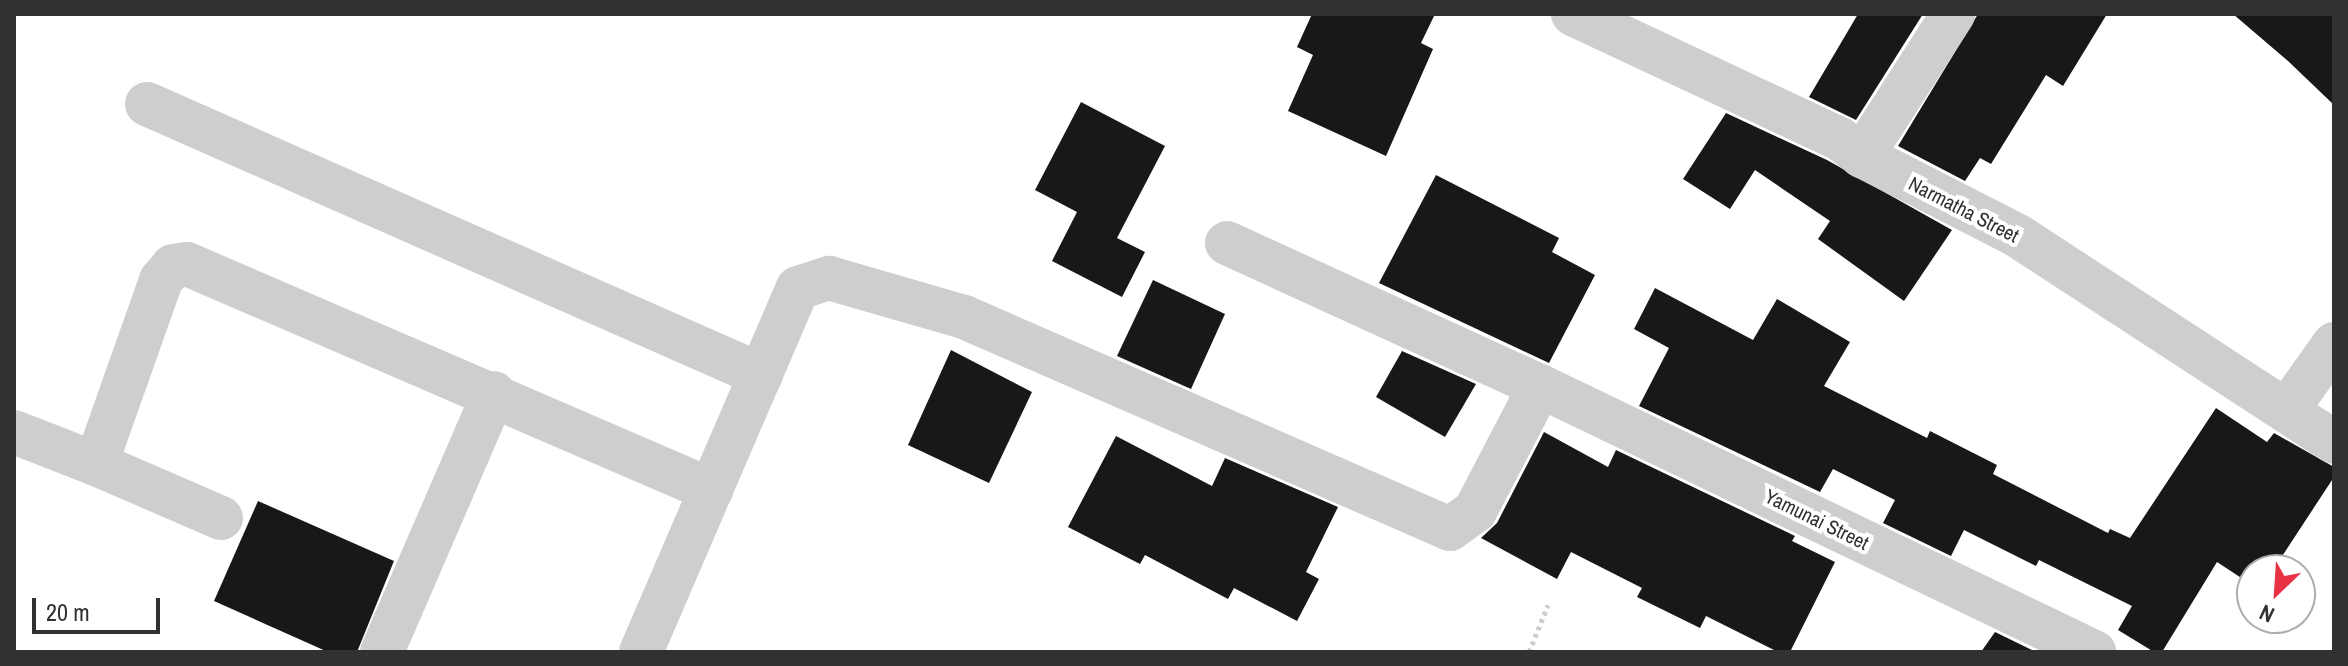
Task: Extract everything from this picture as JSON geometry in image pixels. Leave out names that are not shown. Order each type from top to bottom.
[{"type":"street","name":"Narmatha Street","points":[[1573,14],[1840,139],[1862,156],[2018,236],[2334,442]]},
{"type":"street","points":[[1862,156],[1953,14]]},
{"type":"street","points":[[147,104],[761,375]]},
{"type":"street","name":"Yamunai Street","points":[[1227,243],[1540,386],[2091,651]]},
{"type":"street","points":[[96,464],[161,280],[173,266],[187,264],[494,393],[711,490]]},
{"type":"street","points":[[641,652],[798,288],[829,278],[964,317],[1450,529],[1475,511],[1540,386]]},
{"type":"street","points":[[2287,410],[2334,344]]},
{"type":"street","points":[[382,652],[494,393]]},
{"type":"street","points":[[14,432],[221,518]]},
{"type":"path","points":[[1529,652],[1548,605]]},
{"type":"building","points":[[1312,14],[1435,14],[1421,43],[1433,49],[1386,156],[1288,111],[1313,55],[1297,47]]},
{"type":"building","points":[[1858,14],[1923,14],[1856,120],[1809,97]]},
{"type":"building","points":[[1978,14],[2107,14],[2063,86],[2046,75],[1991,164],[1980,158],[1965,181],[1898,146]]},
{"type":"building","points":[[2233,14],[2334,14],[2334,105],[2288,61]]},
{"type":"building","points":[[1081,102],[1165,146],[1117,238],[1145,252],[1122,297],[1052,261],[1077,212],[1035,190]]},
{"type":"building","points":[[1726,113],[1827,160],[1952,230],[1904,301],[1818,239],[1830,221],[1755,170],[1730,209],[1683,179]]},
{"type":"building","points":[[1436,175],[1559,238],[1552,252],[1595,275],[1549,363],[1379,283]]},
{"type":"building","points":[[1153,280],[1225,314],[1191,389],[1117,356]]},
{"type":"building","points":[[1655,288],[1753,340],[1777,299],[1850,342],[1824,386],[1927,438],[1930,431],[1997,465],[1993,474],[2108,533],[2110,529],[2130,538],[2216,408],[2267,442],[2274,433],[2334,467],[2334,477],[2283,554],[2236,554],[2236,574],[2217,562],[2162,652],[2154,652],[2118,630],[2132,606],[2039,560],[2036,566],[1964,530],[1951,556],[1883,523],[1895,500],[1833,469],[1820,492],[1639,406],[1669,348],[1634,329]]},
{"type":"building","points":[[951,350],[1032,392],[989,483],[908,445]]},
{"type":"building","points":[[1402,351],[1476,384],[1445,437],[1376,397]]},
{"type":"building","points":[[1544,432],[1608,467],[1616,450],[1795,536],[1792,541],[1835,562],[1790,652],[1778,652],[1706,616],[1700,628],[1637,597],[1642,588],[1571,552],[1557,579],[1481,538],[1497,523]]},
{"type":"building","points":[[1116,436],[1212,486],[1225,458],[1338,507],[1306,572],[1319,579],[1297,621],[1234,588],[1228,599],[1145,555],[1140,564],[1068,527]]},
{"type":"building","points":[[258,501],[394,561],[357,652],[328,652],[214,601]]},
{"type":"building","points":[[1995,632],[2036,652],[1981,652]]}]
